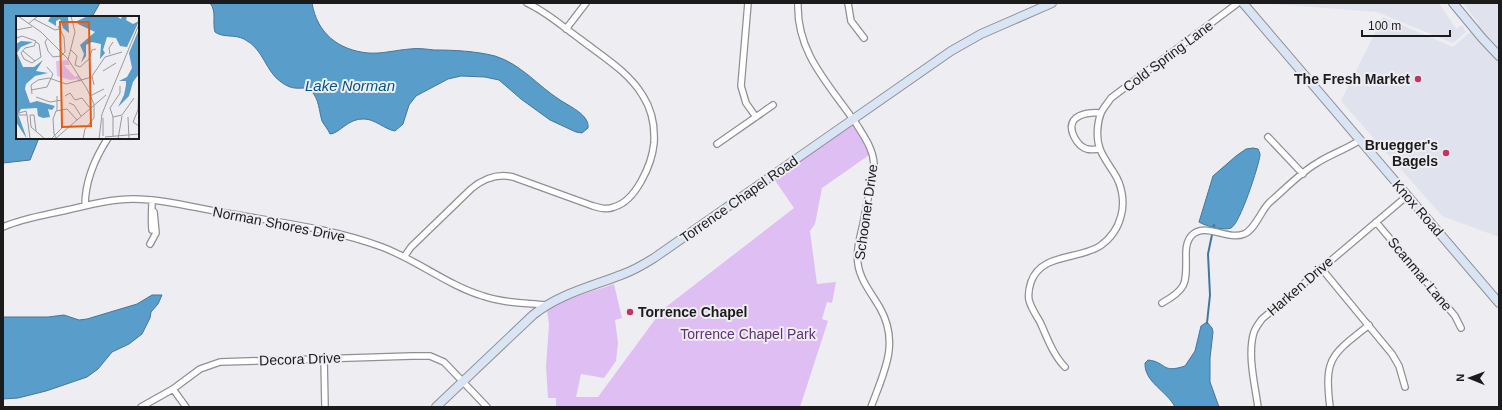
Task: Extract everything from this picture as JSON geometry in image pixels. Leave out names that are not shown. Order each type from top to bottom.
[{"type":"street","points":[[404,257],[411,247],[471,189],[479,182],[487,178],[500,176],[513,177],[601,208],[614,208],[622,204],[634,192],[647,169],[653,151],[654,125],[649,107],[637,86],[630,78],[544,12],[528,3]]},
{"type":"street","points":[[566,29],[586,3]]},
{"type":"street","points":[[748,3],[741,86],[746,103],[756,117]]},
{"type":"street","name":"Schooner Drive","points":[[798,3],[799,23],[810,57],[871,148],[874,164],[859,242],[858,263],[863,280],[883,314],[890,337],[890,349],[871,407]]},
{"type":"street","points":[[848,3],[849,14],[852,21],[864,38]]},
{"type":"street","name":"Torrence Chapel Road","points":[[436,407],[546,305],[570,293],[622,275],[654,258],[964,43],[1052,3]]},
{"type":"street","name":"Cold Spring Lane","points":[[1065,367],[1057,356],[1029,300],[1028,292],[1032,279],[1037,270],[1044,265],[1084,253],[1101,245],[1111,236],[1119,222],[1122,207],[1121,189],[1115,174],[1100,149],[1098,139],[1101,113],[1111,98],[1238,3]]},
{"type":"street","name":"Knox Road","points":[[1243,3],[1499,302]]},
{"type":"street","points":[[1453,3],[1499,56]]},
{"type":"street","points":[[717,144],[773,105]]},
{"type":"street","points":[[1100,149],[1086,149],[1079,143],[1073,133],[1072,125],[1075,119],[1083,114],[1093,112],[1101,113]]},
{"type":"street","points":[[1268,137],[1303,174]]},
{"type":"street","points":[[85,206],[87,188],[93,168],[108,139]]},
{"type":"street","points":[[1162,303],[1175,296],[1184,286],[1186,274],[1186,248],[1191,236],[1199,231],[1206,230],[1233,236],[1246,233],[1265,207],[1303,174],[1317,163],[1360,140]]},
{"type":"street","name":"Harken Drive","points":[[1258,407],[1251,355],[1252,341],[1255,330],[1262,319],[1408,196]]},
{"type":"street","name":"Norman Shores Drive","points":[[3,227],[25,219],[85,206],[121,200],[152,200],[288,224],[348,237],[382,247],[460,287],[483,296],[504,301],[546,305]]},
{"type":"street","points":[[150,244],[156,233],[154,212],[152,210],[152,200]]},
{"type":"street","name":"Scanmar Lane","points":[[1376,222],[1455,316],[1461,328]]},
{"type":"street","points":[[1322,268],[1396,360],[1405,387]]},
{"type":"street","points":[[1330,407],[1327,381],[1329,365],[1338,350],[1368,325]]},
{"type":"street","name":"Decora Drive","points":[[141,407],[173,389],[200,369],[220,362],[430,356],[444,362],[487,407]]},
{"type":"street","points":[[324,358],[325,407]]},
{"type":"street","points":[[173,389],[186,407]]},
{"type":"shaded area","points":[[1262,3],[1439,3],[1456,29],[1462,25],[1466,32],[1453,43],[1377,12]]},
{"type":"shaded area","points":[[1463,3],[1499,3],[1499,237],[1442,216],[1341,101],[1383,17],[1453,47],[1479,24]]},
{"type":"green space","name":"Torrence Chapel Park","points":[[853,119],[872,153],[822,188],[815,224],[810,231],[817,284],[836,282],[832,303],[827,302],[822,319],[828,321],[800,407],[556,407],[556,398],[548,398],[546,366],[549,325],[547,310],[571,298],[614,284],[622,318],[615,320],[618,343],[616,361],[604,378],[581,374],[576,397],[598,397],[662,310],[794,208],[772,176]]},
{"type":"water","points":[[3,3],[100,3],[93,16],[16,16],[16,139],[39,139],[30,160],[3,163]]},
{"type":"water","name":"Lake Norman","points":[[210,3],[312,3],[315,14],[324,31],[338,44],[357,51],[378,53],[419,49],[449,50],[495,56],[513,64],[560,100],[578,111],[586,119],[588,128],[582,133],[576,132],[550,120],[521,99],[499,80],[485,77],[461,76],[448,79],[416,96],[409,105],[403,124],[395,131],[368,119],[358,119],[349,123],[337,132],[330,134],[322,121],[316,98],[310,90],[306,88],[292,87],[281,82],[271,72],[256,48],[251,43],[244,39],[222,35],[215,32],[214,13]]},
{"type":"water","points":[[1246,149],[1258,149],[1260,155],[1259,161],[1244,206],[1235,224],[1231,228],[1224,229],[1199,222],[1213,176]]},
{"type":"water","points":[[152,295],[162,295],[158,304],[151,312],[150,318],[142,334],[129,344],[112,352],[98,369],[87,377],[46,391],[18,398],[3,399],[3,317],[48,317],[64,315],[79,320],[87,319],[137,304]]},
{"type":"water","points":[[1207,322],[1212,328],[1213,332],[1210,358],[1210,382],[1219,407],[1175,407],[1148,376],[1145,363],[1148,360],[1154,361],[1172,369],[1185,366],[1195,351],[1201,326]]},
{"type":"waterway","points":[[1207,323],[1210,295],[1208,254],[1214,225]]},
{"type":"place","name":"The Fresh Market","points":[[1418,79]]},
{"type":"place","name":"Bruegger's Bagels","points":[[1446,153]]},
{"type":"place","name":"Torrence Chapel","points":[[630,312]]}]
